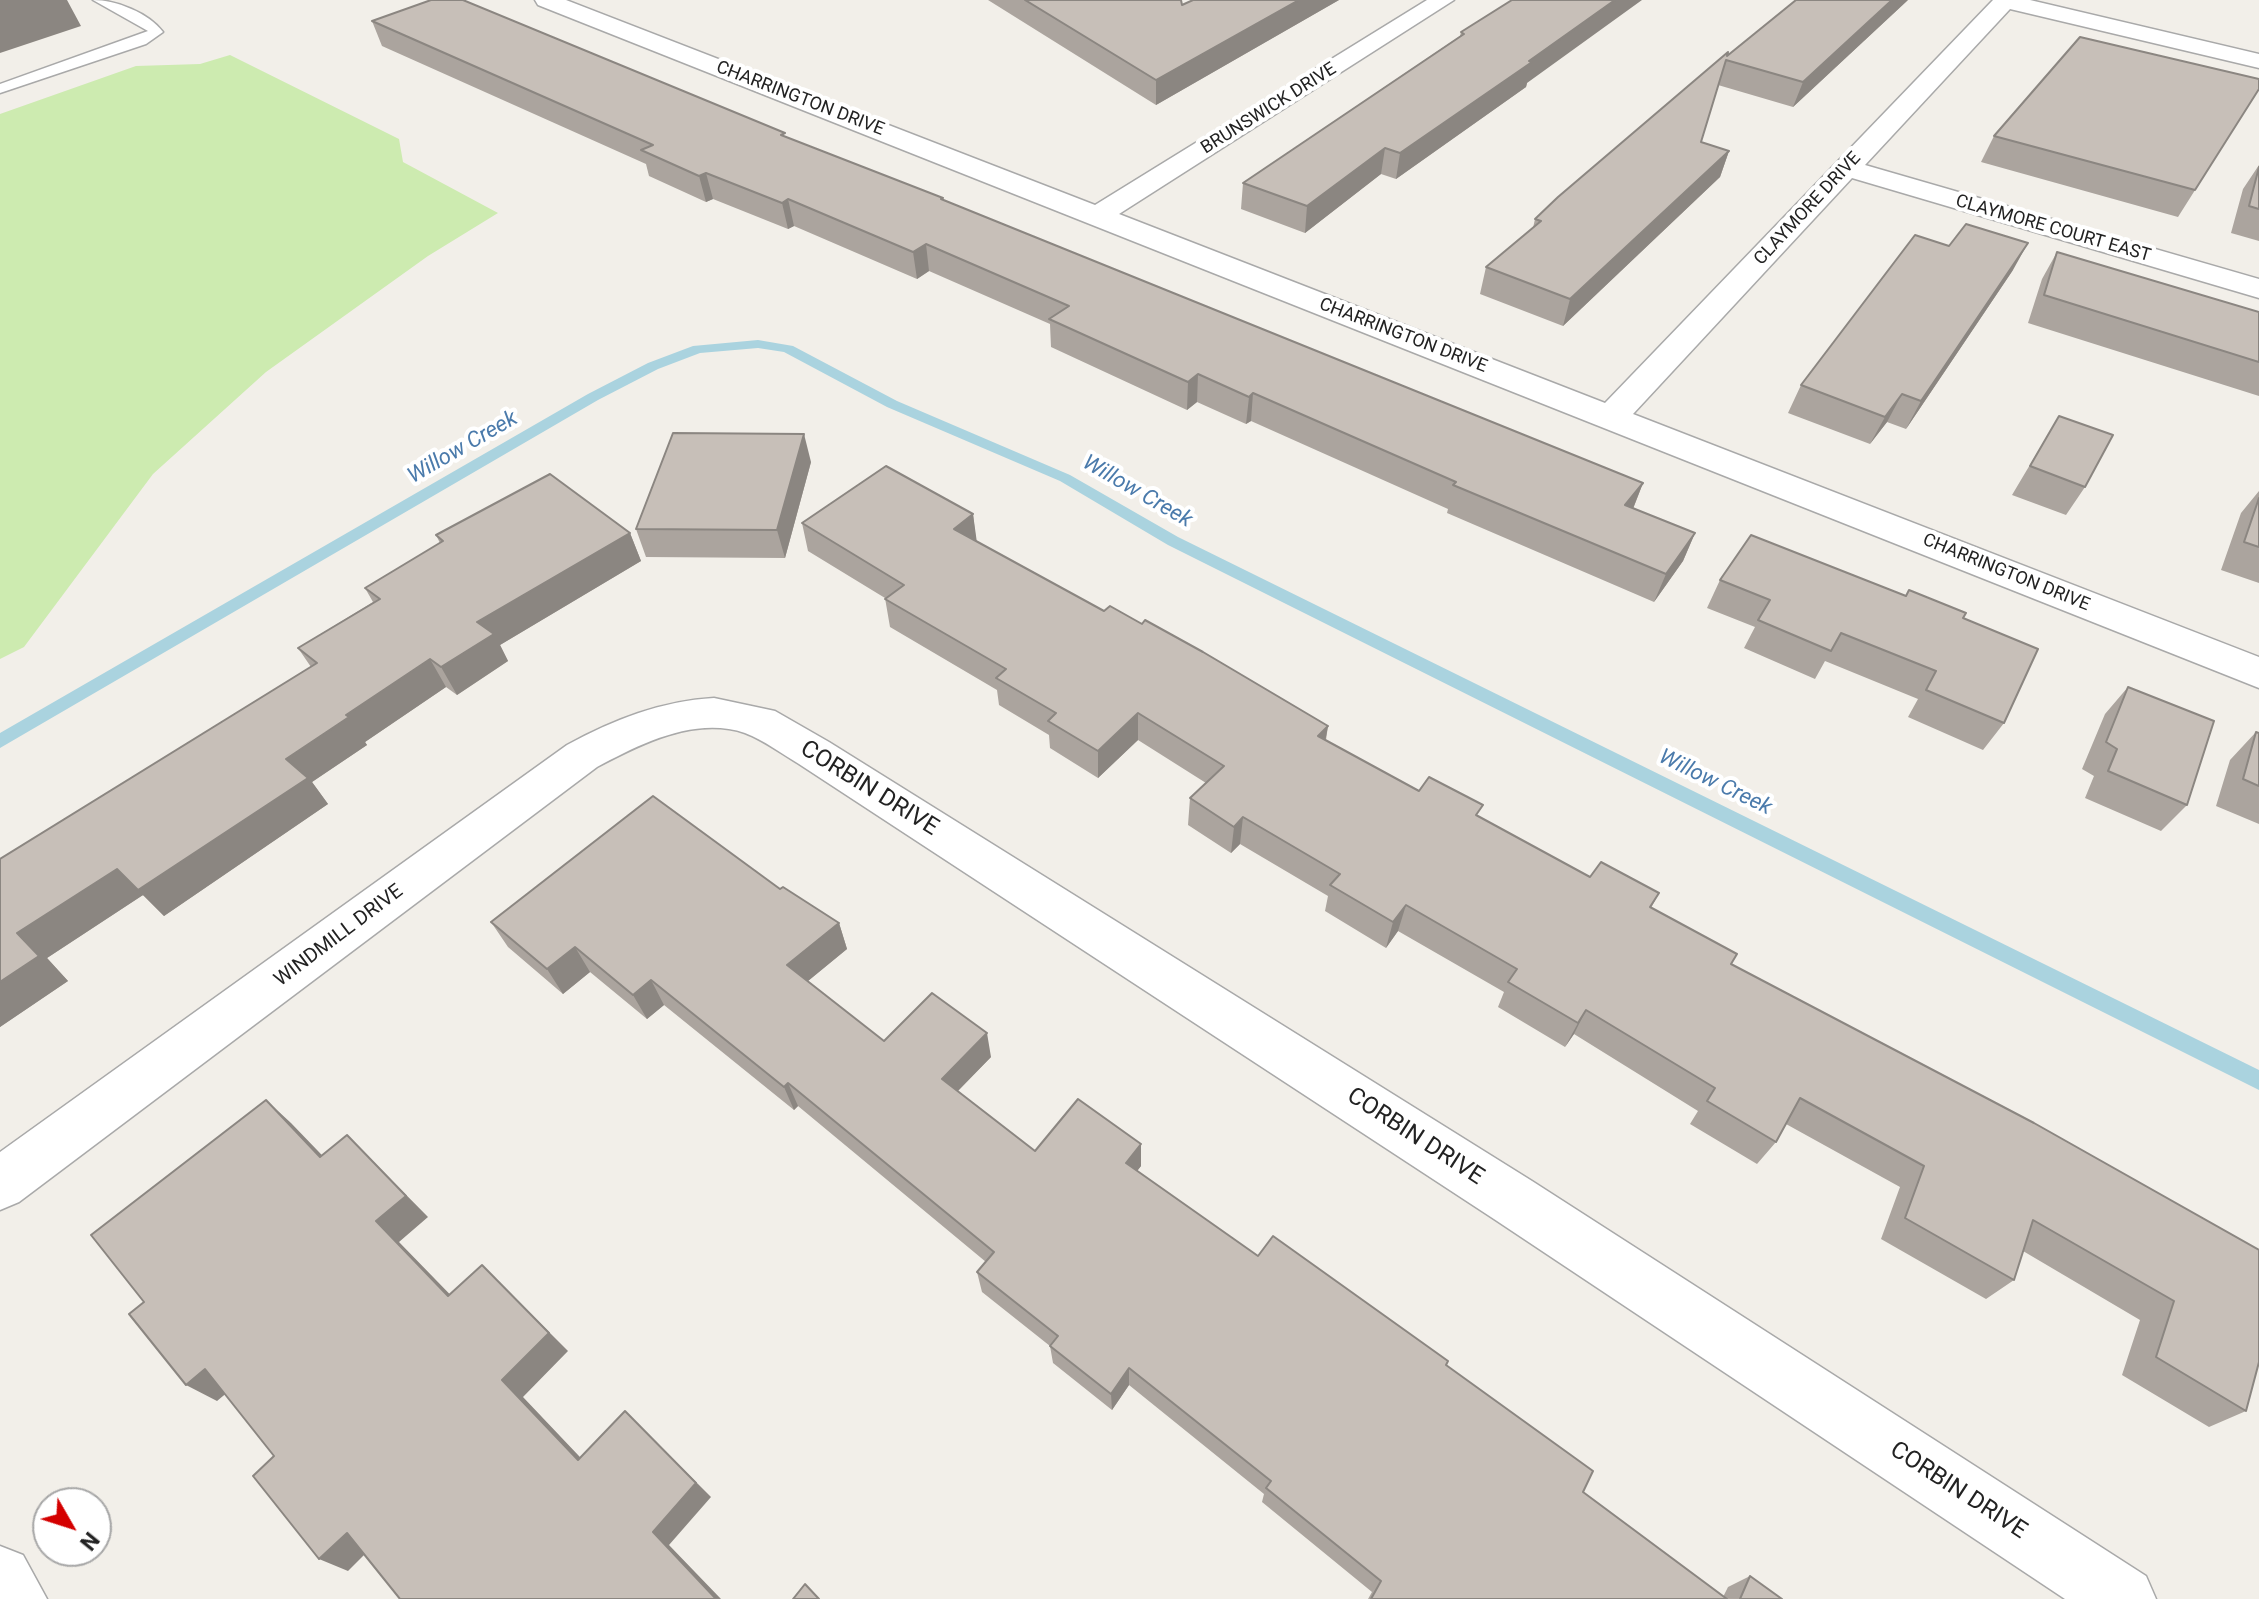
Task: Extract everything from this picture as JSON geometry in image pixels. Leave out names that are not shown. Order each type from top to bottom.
[{"type":"street","name":"CHARRINGTON DRIVE","points":[[546,0],[2259,673]]},
{"type":"street","name":"BRUNSWICK DRIVE","points":[[1095,217],[1443,0]]},
{"type":"street","points":[[2006,0],[2259,61]]},
{"type":"street","name":"CLAYMORE DRIVE","points":[[1611,417],[2006,0]]},
{"type":"street","name":"CLAYMORE COURT EAST","points":[[1847,168],[2259,289]]},
{"type":"street","name":"CORBIN DRIVE","points":[[691,716],[724,715],[759,722],[814,753],[1513,1200],[2123,1599]]},
{"type":"street","name":"WINDMILL DRIVE","points":[[0,1184],[582,756],[629,730],[691,716]]},
{"type":"street","points":[[0,1578],[14,1599]]},
{"type":"lane","points":[[0,89],[141,41],[156,32],[151,26],[100,0]]},
{"type":"green space","points":[[230,55],[399,139],[403,162],[498,213],[428,256],[266,372],[153,474],[24,647],[0,659],[0,114],[136,66],[200,64]]},
{"type":"building","points":[[431,0],[463,0],[785,133],[781,135],[1643,483],[1625,505],[1695,533],[1666,574],[1453,485],[1456,482],[1253,393],[1249,397],[1198,374],[1188,382],[1049,319],[1069,306],[926,244],[913,252],[788,199],[782,203],[706,173],[699,176],[641,150],[653,145],[372,21]]},
{"type":"building","points":[[1025,0],[1181,0],[1182,5],[1193,0],[1299,0],[1156,80]]},
{"type":"building","points":[[1512,0],[1615,0],[1400,153],[1385,148],[1307,206],[1243,183],[1464,34],[1461,32]]},
{"type":"building","points":[[1796,0],[1892,0],[1803,82],[1726,60],[1701,142],[1729,151],[1570,299],[1486,267],[1541,221],[1535,219],[1558,197],[1728,52],[1727,56]]},
{"type":"building","points":[[2080,37],[2259,79],[2259,89],[2195,190],[1994,136]]},
{"type":"building","points":[[2259,167],[2259,209],[2249,206]]},
{"type":"building","points":[[1966,224],[2028,243],[1921,401],[1902,394],[1885,417],[1801,385],[1915,235],[1949,246]]},
{"type":"building","points":[[2057,252],[2259,312],[2259,362],[2044,295]]},
{"type":"building","points":[[2059,416],[2113,435],[2085,487],[2030,466]]},
{"type":"building","points":[[673,433],[804,434],[777,530],[636,529]]},
{"type":"building","points":[[886,466],[973,514],[954,529],[1104,611],[1110,606],[1142,624],[1145,620],[1203,652],[1328,726],[1318,736],[1419,791],[1429,777],[1483,805],[1476,815],[1590,877],[1601,862],[1659,893],[1650,907],[1737,954],[1731,964],[2034,1123],[2259,1250],[2259,1362],[2246,1411],[2156,1357],[2174,1301],[2033,1220],[2014,1280],[1905,1218],[1924,1166],[1800,1098],[1776,1142],[1707,1101],[1715,1088],[1586,1010],[1578,1023],[1508,982],[1517,969],[1406,905],[1393,922],[1330,885],[1340,874],[1243,817],[1234,827],[1190,798],[1224,766],[1138,713],[1098,751],[1048,721],[1056,713],[996,678],[1006,669],[885,599],[904,585],[802,523]]},
{"type":"building","points":[[550,474],[630,533],[477,622],[494,634],[441,667],[430,659],[346,715],[349,717],[286,759],[308,778],[138,890],[117,869],[17,933],[39,956],[0,982],[0,859],[317,663],[298,648],[380,599],[365,588],[443,541],[436,535]]},
{"type":"building","points":[[2259,498],[2259,547],[2244,542]]},
{"type":"building","points":[[1751,535],[1906,596],[1909,590],[1966,613],[1963,618],[2038,649],[2004,723],[1926,690],[1936,671],[1841,633],[1831,651],[1758,620],[1770,600],[1720,580]]},
{"type":"building","points":[[2128,687],[2214,721],[2187,805],[2108,771],[2117,749],[2106,742]]},
{"type":"building","points":[[2256,732],[2259,733],[2259,786],[2243,779]]},
{"type":"building","points":[[653,796],[780,889],[783,887],[839,923],[787,965],[884,1041],[932,993],[987,1033],[942,1079],[1035,1151],[1078,1099],[1141,1144],[1126,1163],[1258,1256],[1273,1236],[1448,1361],[1446,1365],[1593,1471],[1583,1492],[1727,1599],[1371,1599],[1381,1581],[1266,1488],[1271,1481],[1129,1368],[1111,1394],[1050,1346],[1058,1336],[977,1272],[994,1252],[788,1083],[784,1087],[651,980],[633,995],[575,947],[547,969],[491,922]]},
{"type":"building","points":[[266,1100],[320,1157],[347,1135],[406,1196],[376,1221],[448,1296],[482,1265],[549,1333],[502,1380],[578,1460],[625,1411],[696,1483],[653,1532],[716,1599],[400,1599],[347,1533],[319,1559],[253,1476],[274,1456],[205,1369],[186,1385],[129,1314],[144,1302],[91,1235]]},
{"type":"building","points":[[1750,1576],[1782,1599],[1740,1599]]},
{"type":"building","points":[[805,1584],[819,1599],[793,1599]]},
{"type":"waterway","name":"Willow Creek","points":[[0,741],[593,397],[653,366],[698,349],[758,344],[788,349],[892,404],[1065,478],[1173,541],[2259,1080]]}]
